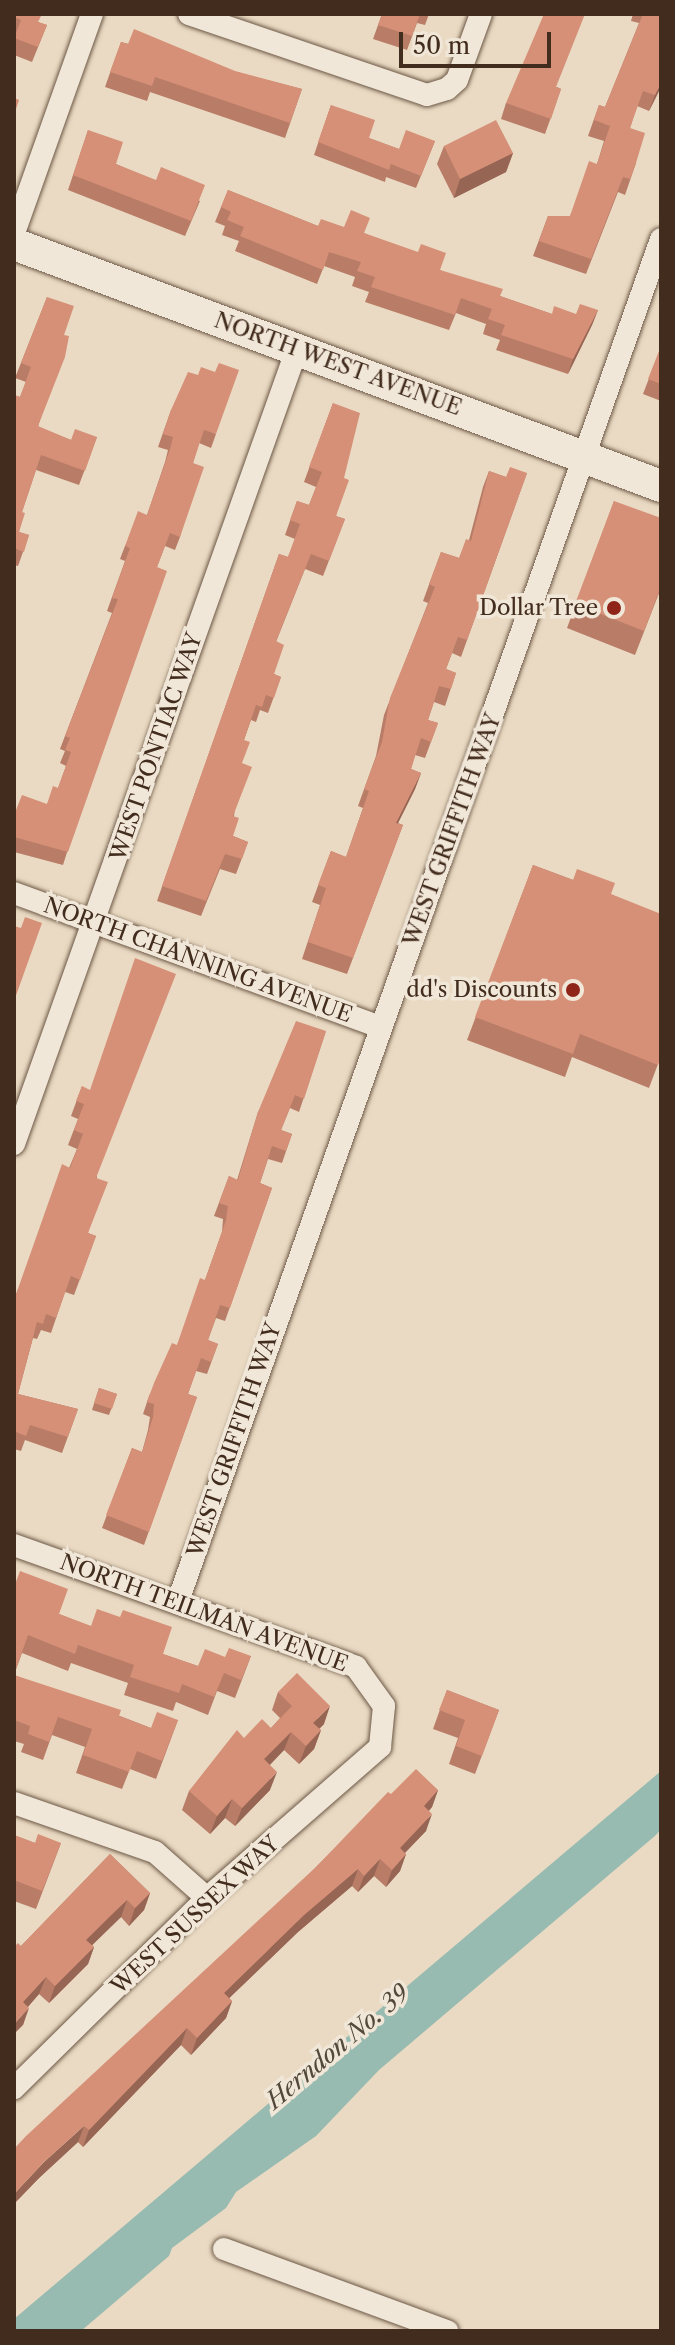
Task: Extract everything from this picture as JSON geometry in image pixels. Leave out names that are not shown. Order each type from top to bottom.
[{"type":"main road","name":"NORTH WEST AVENUE","points":[[14,244],[661,486]]},
{"type":"street","points":[[14,233],[92,14]]},
{"type":"street","points":[[203,17],[396,88],[438,94],[457,80],[481,14]]},
{"type":"street","name":"WEST GRIFFITH WAY","points":[[178,1601],[661,239]]},
{"type":"street","name":"WEST PONTIAC WAY","points":[[14,1144],[297,349]]},
{"type":"street","name":"NORTH CHANNING AVENUE","points":[[14,893],[381,1027]]},
{"type":"street","name":"NORTH TEILMAN AVENUE","points":[[14,1545],[356,1667],[384,1706],[380,1747]]},
{"type":"street","name":"WEST SUSSEX WAY","points":[[14,2088],[207,1898],[380,1747]]},
{"type":"street","points":[[14,1803],[155,1852],[207,1898]]},
{"type":"street","points":[[224,2249],[447,2331]]},
{"type":"water","name":"Herndon No. 39","points":[[661,1771],[661,1829],[656,1835],[379,2070],[316,2136],[236,2192],[226,2208],[172,2248],[169,2256],[81,2331],[14,2331],[14,2319]]},
{"type":"building","points":[[14,14],[42,14],[38,22],[47,25],[38,47],[14,38],[21,20]]},
{"type":"building","points":[[382,14],[420,14],[412,36],[378,25]]},
{"type":"building","points":[[544,14],[585,14],[556,87],[561,89],[551,119],[506,103]]},
{"type":"building","points":[[643,14],[661,14],[661,83],[655,95],[643,91],[630,128],[645,133],[636,163],[630,179],[623,177],[591,259],[539,241],[548,216],[570,216],[589,161],[597,164],[610,126],[594,120],[599,105],[605,107]]},
{"type":"building","points":[[134,29],[235,71],[302,89],[290,123],[155,77],[152,86],[110,72],[121,42],[128,44]]},
{"type":"building","points":[[14,98],[19,100],[14,115]]},
{"type":"building","points":[[331,105],[375,120],[369,138],[399,149],[406,130],[435,141],[421,176],[391,164],[389,170],[318,142]]},
{"type":"building","points":[[496,120],[513,153],[460,179],[444,146]]},
{"type":"building","points":[[88,130],[123,142],[116,164],[156,180],[161,167],[205,185],[191,221],[73,175]]},
{"type":"building","points":[[228,190],[318,226],[321,219],[344,227],[351,210],[370,218],[364,233],[418,252],[421,244],[446,253],[440,270],[503,289],[500,296],[552,314],[554,306],[576,314],[580,304],[598,310],[573,359],[501,335],[505,325],[488,319],[492,309],[461,298],[455,315],[371,287],[375,277],[357,271],[361,262],[329,252],[323,270],[240,236],[244,227],[227,220],[231,212],[221,207]]},
{"type":"building","points":[[47,297],[74,306],[64,335],[69,336],[65,357],[38,426],[71,440],[75,429],[97,437],[85,471],[41,455],[22,512],[25,513],[19,532],[29,535],[24,552],[14,548],[14,395],[20,397],[31,367],[21,363]]},
{"type":"building","points":[[661,346],[661,384],[648,379]]},
{"type":"building","points":[[219,363],[239,370],[216,434],[204,430],[193,463],[204,467],[180,537],[170,533],[157,567],[167,571],[68,852],[14,837],[14,815],[22,795],[47,804],[53,786],[58,788],[71,752],[65,750],[70,738],[65,736],[118,599],[112,598],[130,548],[125,546],[138,511],[147,515],[170,449],[173,437],[163,434],[171,410],[188,372],[198,375],[201,367],[215,372]]},
{"type":"building","points":[[333,403],[360,413],[344,478],[349,480],[336,516],[345,519],[329,561],[311,554],[276,641],[284,645],[274,674],[281,677],[274,698],[266,695],[262,707],[256,705],[244,740],[250,742],[242,763],[252,767],[233,816],[239,818],[233,836],[248,842],[242,859],[225,854],[206,901],[162,886],[279,554],[288,557],[300,524],[290,520],[297,501],[309,505],[322,472],[309,467]]},
{"type":"building","points":[[510,467],[527,473],[467,640],[458,637],[446,669],[456,673],[451,689],[439,686],[428,720],[438,723],[431,742],[421,738],[411,769],[421,773],[396,823],[403,825],[353,958],[308,942],[326,888],[318,885],[331,851],[346,857],[369,791],[364,789],[382,742],[390,698],[435,587],[429,584],[441,552],[459,558],[466,539],[471,541],[489,471],[506,477]]},
{"type":"building","name":"Dollar Tree","points":[[614,501],[661,518],[661,586],[644,631],[575,604]]},
{"type":"building","name":"dd's Discounts","points":[[533,865],[573,880],[577,869],[615,883],[611,894],[661,914],[661,1056],[658,1065],[580,1034],[573,1054],[475,1017]]},
{"type":"building","points":[[25,917],[42,923],[14,1001],[14,926],[21,928]]},
{"type":"building","points":[[135,958],[176,974],[96,1178],[108,1182],[88,1233],[96,1236],[80,1280],[71,1276],[56,1318],[46,1314],[43,1324],[37,1322],[18,1394],[78,1409],[68,1437],[30,1425],[26,1436],[16,1432],[14,1438],[14,1300],[62,1164],[70,1168],[83,1134],[74,1130],[84,1104],[76,1101],[82,1086],[90,1090]]},
{"type":"building","points":[[296,1021],[326,1031],[304,1099],[295,1095],[281,1130],[292,1134],[286,1151],[272,1146],[260,1183],[272,1188],[230,1308],[220,1305],[208,1340],[218,1344],[211,1362],[201,1358],[188,1394],[197,1397],[149,1532],[106,1515],[132,1448],[142,1452],[153,1417],[154,1404],[147,1402],[172,1343],[177,1345],[200,1278],[205,1280],[226,1220],[228,1206],[219,1203],[229,1176],[238,1180],[258,1112]]},
{"type":"building","points":[[99,1388],[117,1394],[112,1409],[94,1403]]},
{"type":"building","points":[[20,1571],[68,1589],[59,1614],[91,1626],[97,1609],[120,1617],[123,1610],[172,1627],[163,1654],[198,1666],[205,1649],[225,1657],[229,1648],[251,1656],[241,1680],[224,1673],[214,1697],[182,1684],[179,1693],[130,1677],[134,1665],[78,1645],[75,1654],[28,1635],[14,1675],[14,1587]]},
{"type":"building","points":[[297,1673],[330,1706],[313,1723],[321,1730],[306,1746],[291,1732],[264,1759],[277,1772],[242,1808],[232,1799],[217,1816],[189,1791],[237,1730],[244,1738],[262,1719],[271,1728],[292,1706],[278,1692]]},
{"type":"building","points":[[14,1675],[121,1710],[119,1716],[151,1728],[157,1712],[178,1720],[162,1761],[137,1751],[129,1772],[83,1755],[92,1729],[58,1717],[49,1742],[28,1734],[30,1726],[14,1720]]},
{"type":"building","points":[[447,1690],[499,1710],[482,1756],[456,1746],[465,1720],[439,1710]]},
{"type":"building","points":[[416,1769],[438,1790],[424,1806],[432,1814],[400,1848],[406,1854],[392,1870],[380,1859],[364,1876],[358,1869],[304,1915],[224,1993],[232,2001],[197,2038],[187,2028],[89,2130],[84,2126],[14,2194],[14,2149],[25,2137],[317,1866],[388,1792],[391,1794]]},
{"type":"building","points":[[38,1834],[61,1843],[42,1891],[14,1880],[14,1835],[35,1843]]},
{"type":"building","points":[[110,1854],[150,1893],[135,1908],[127,1900],[110,1916],[86,1940],[94,1947],[55,1986],[46,1977],[23,2002],[29,2008],[14,2024],[14,1947],[18,1943],[21,1946]]},
{"type":"place","name":"Dollar Tree","points":[[614,608]]},
{"type":"place","name":"dd's Discounts","points":[[573,990]]}]
